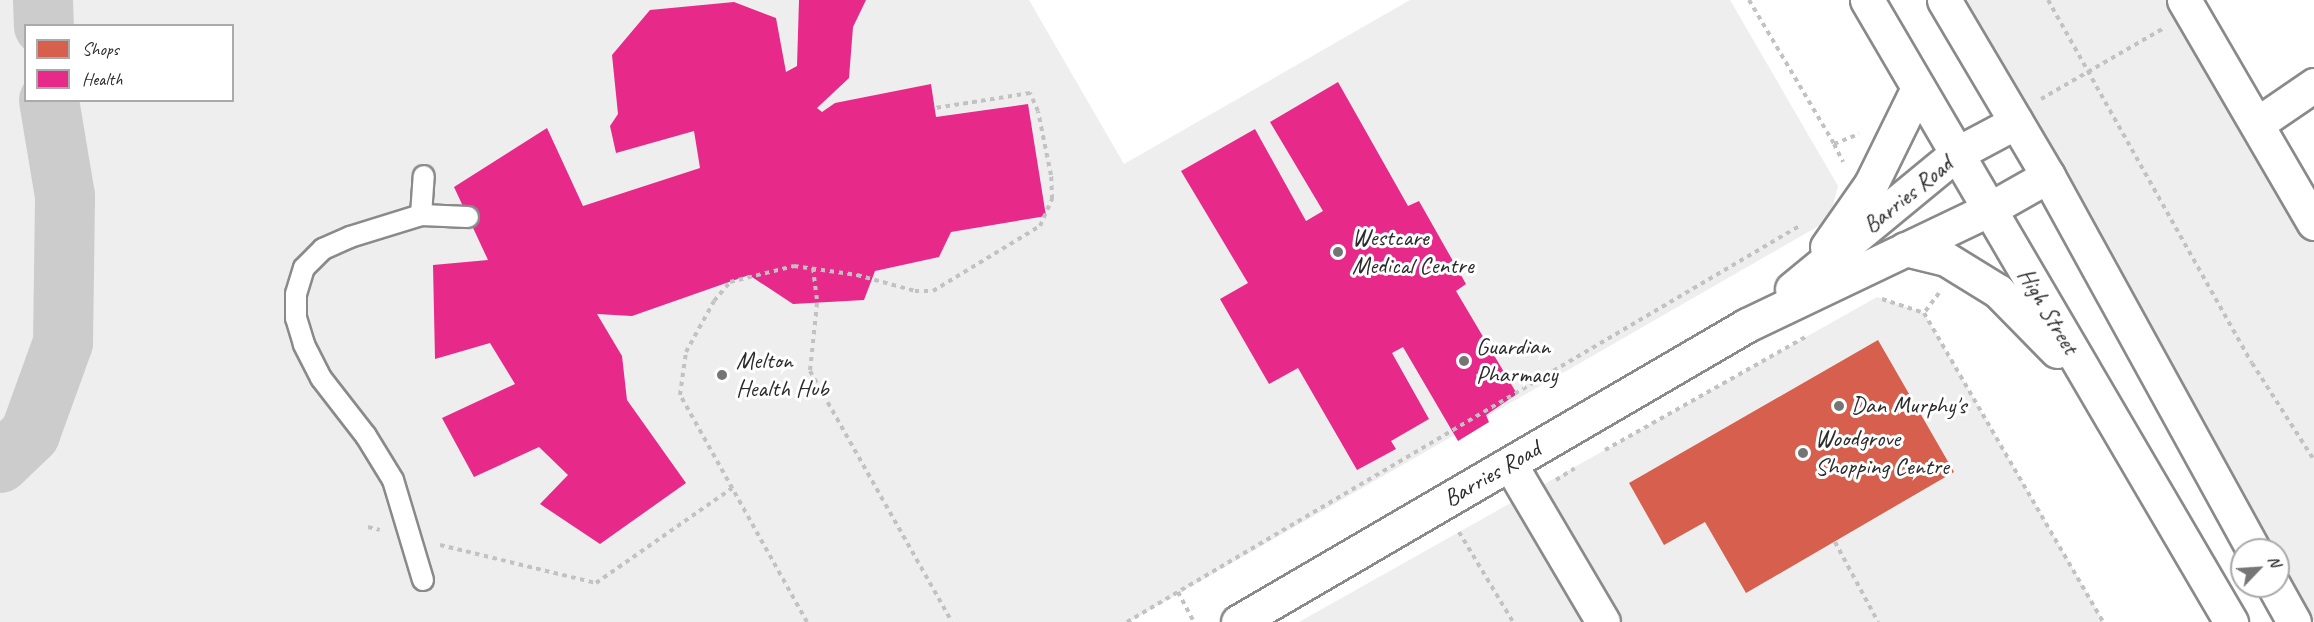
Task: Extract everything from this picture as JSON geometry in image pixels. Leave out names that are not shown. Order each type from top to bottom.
[{"type":"street","name":"High Street","points":[[1867,0],[2231,622]]},
{"type":"street","points":[[1944,0],[2048,176],[2247,538]]},
{"type":"street","points":[[2188,6],[2314,223]]},
{"type":"street","points":[[2257,124],[2314,85]]},
{"type":"street","name":"Barries Road","points":[[1806,278],[1871,184],[1918,88]]},
{"type":"street","name":"Barries Road","points":[[1747,325],[2010,111]]},
{"type":"street","name":"Barries Road","points":[[1238,622],[1747,325],[1988,210],[2048,176]]},
{"type":"street","name":"Barries Road","points":[[1905,249],[1946,259],[1998,291],[2094,389]]},
{"type":"street","points":[[1510,464],[1603,622]]},
{"type":"street","points":[[2281,598],[2294,622]]},
{"type":"lane","points":[[421,215],[424,176]]},
{"type":"lane","points":[[423,580],[393,480],[366,436],[321,378],[304,344],[296,318],[296,294],[304,268],[323,249],[350,237],[421,215],[468,217]]},
{"type":"path","points":[[2048,0],[2252,363],[2314,460]]},
{"type":"path","points":[[2010,111],[2025,88],[2035,102],[2089,72],[2188,6]]},
{"type":"path","points":[[807,622],[680,396],[686,352],[714,301],[730,282],[794,266],[857,275],[915,291],[933,291],[1040,226],[1052,199],[1051,175],[1038,111],[1030,93],[935,108]]},
{"type":"path","points":[[1834,144],[1844,164],[1840,174]]},
{"type":"path","points":[[1127,622],[1812,218]]},
{"type":"path","points":[[813,268],[817,303],[810,371],[952,622]]},
{"type":"path","points":[[1877,297],[1924,313]]},
{"type":"path","points":[[1601,452],[1816,332]]},
{"type":"path","points":[[1529,497],[1580,464]]},
{"type":"path","points":[[368,527],[596,583],[732,488]]},
{"type":"path","points":[[1449,538],[1469,527]]},
{"type":"path","points":[[1459,532],[1513,622]]},
{"type":"path","points":[[1834,542],[1878,622]]},
{"type":"path","points":[[1178,592],[1194,622]]},
{"type":"shaded area","points":[[0,0],[1029,0],[1124,164],[1410,0],[1730,0],[1838,186],[1829,220],[1129,622],[0,622]]},
{"type":"shaded area","points":[[1947,0],[2204,0],[2314,191],[2314,622],[2290,583],[2290,538],[2263,538]]},
{"type":"shaded area","name":"Woodgrove Shopping Centre","points":[[1877,297],[1924,313],[2104,622],[1299,622]]},
{"type":"building: Shops","name":"Dan Murphy's","points":[[1878,340],[1954,472],[1746,593],[1705,522],[1664,545],[1629,483]]},
{"type":"building: Health","points":[[799,0],[866,0],[853,27],[849,78],[817,108],[822,112],[835,103],[931,84],[936,117],[1028,104],[1046,216],[951,232],[939,257],[875,271],[864,300],[793,304],[749,275],[632,316],[597,314],[622,356],[627,400],[686,483],[600,544],[540,504],[568,475],[539,447],[474,477],[442,418],[515,384],[490,343],[435,359],[433,265],[488,260],[454,187],[547,128],[583,206],[700,168],[694,131],[616,153],[610,126],[618,114],[612,55],[650,10],[734,2],[776,18],[786,72],[797,66]]},
{"type":"building: Health","name":"Westcare Medical Centre","points":[[1338,82],[1408,206],[1419,201],[1466,284],[1456,291],[1517,394],[1486,415],[1489,422],[1458,441],[1403,347],[1392,353],[1429,419],[1391,441],[1396,449],[1357,470],[1298,368],[1269,384],[1220,299],[1248,283],[1181,171],[1255,129],[1306,221],[1323,211],[1270,122]]},
{"type":"waterway","points":[[43,0],[44,24]]},
{"type":"waterway","points":[[0,463],[30,434],[63,343],[65,196],[49,102]]},
{"type":"place","name":"Westcare Medical Centre","points":[[1338,252]]},
{"type":"place","name":"Guardian Pharmacy","points":[[1464,361]]},
{"type":"place","name":"Melton Health Hub","points":[[722,375]]},
{"type":"place","name":"Dan Murphy's","points":[[1839,406]]},
{"type":"place","name":"Woodgrove Shopping Centre","points":[[1803,453]]}]
